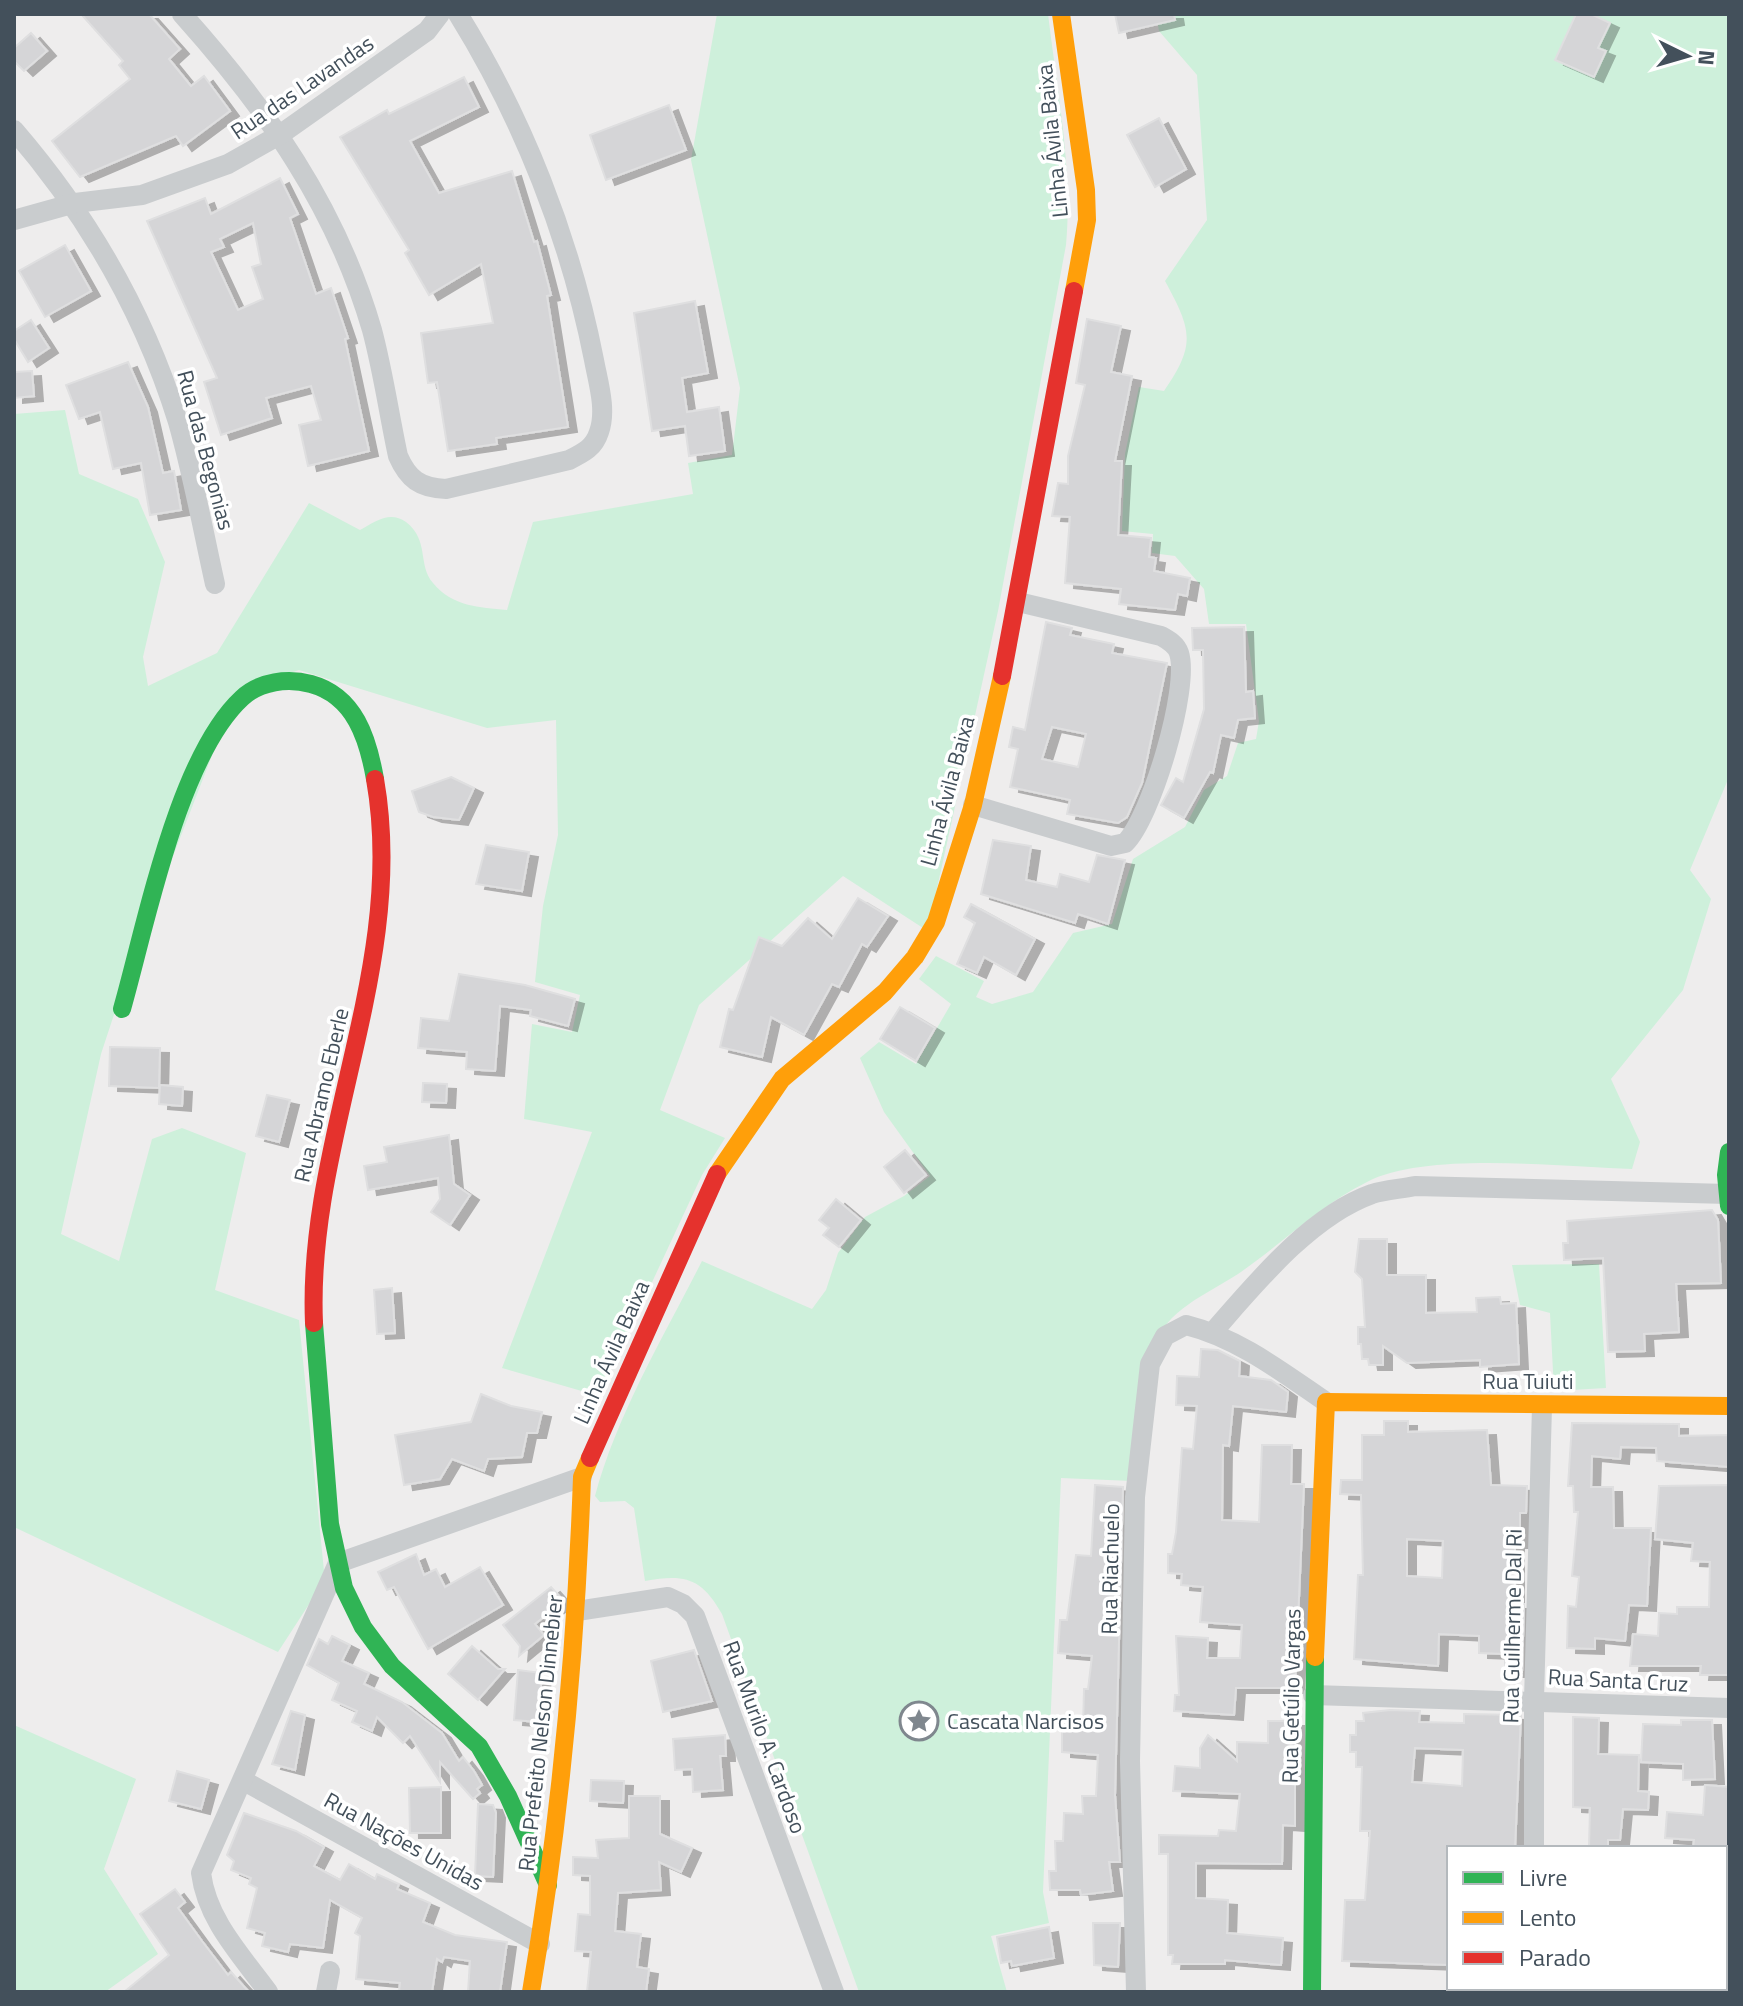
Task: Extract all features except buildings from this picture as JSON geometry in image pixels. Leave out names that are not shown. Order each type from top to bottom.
[{"type":"street","points":[[182,14],[281,134],[340,243],[372,330],[398,456],[405,472],[428,488],[446,489],[569,460],[593,445],[601,430],[602,402],[584,308],[558,219],[464,16]]},
{"type":"street","name":"Rua das Lavandas","points":[[427,31],[440,14]]},
{"type":"street","name":"Linha Ávila Baixa","points":[[582,1477],[717,1174],[752,1118],[782,1079],[885,992],[915,957],[936,922],[973,805],[1018,602],[1087,220],[1086,190],[1061,14]]},
{"type":"street","name":"Rua das Lavandas","points":[[14,220],[75,203],[142,195],[228,164],[281,134],[427,31],[464,16]]},
{"type":"street","name":"Rua das Begonias","points":[[14,130],[75,203],[122,286],[155,358],[178,424],[215,584]]},
{"type":"street","points":[[973,805],[1111,846],[1125,843],[1140,821],[1175,709],[1179,653],[1173,643],[1161,636],[1018,602]]},
{"type":"street","name":"Rua Abramo Eberle","points":[[122,1009],[190,781],[215,733],[238,700],[261,685],[296,679],[334,690],[354,712],[369,748],[379,790],[383,887],[376,958],[316,1237],[312,1299],[328,1495],[338,1563],[351,1607],[383,1655],[408,1683],[451,1715],[480,1747],[549,1887]]},
{"type":"street","points":[[1729,1152],[1726,1175],[1729,1206]]},
{"type":"street","points":[[1213,1332],[1273,1264],[1334,1214],[1371,1195],[1415,1186],[1728,1194]]},
{"type":"street","name":"Rua Riachuelo","points":[[1136,1992],[1130,1761],[1135,1513],[1150,1364],[1165,1336],[1186,1325],[1213,1332],[1275,1366],[1326,1402]]},
{"type":"street","name":"Rua Tuiuti","points":[[1326,1402],[1729,1406]]},
{"type":"street","name":"Rua Getúlio Vargas","points":[[1312,1992],[1313,1695],[1326,1402]]},
{"type":"street","name":"Rua Guilherme Dal Ri","points":[[1534,1846],[1534,1700],[1542,1406]]},
{"type":"street","points":[[268,1992],[215,1920],[204,1895],[201,1873],[338,1563],[582,1477]]},
{"type":"street","name":"Rua Prefeito Nelson Dinnebier","points":[[531,1992],[549,1887],[577,1611],[582,1477]]},
{"type":"street","name":"Rua Murilo A. Cardoso","points":[[577,1611],[668,1597],[683,1604],[695,1616],[834,1992]]},
{"type":"street","name":"Rua Santa Cruz","points":[[1313,1695],[1729,1708]]},
{"type":"street","name":"Rua Nações Unidas","points":[[244,1781],[540,1944]]},
{"type":"street","points":[[326,1992],[330,1971]]},
{"type":"green space","points":[[717,14],[1048,14],[1066,158],[1066,245],[998,611],[932,911],[923,928],[843,876],[699,1005],[660,1110],[725,1138],[702,1175],[599,1396],[502,1368],[592,1132],[524,1119],[532,1024],[572,1032],[580,995],[535,982],[543,906],[558,835],[556,720],[487,728],[299,670],[237,691],[127,975],[101,1054],[61,1234],[119,1261],[152,1139],[182,1128],[246,1153],[215,1290],[299,1320],[324,1571],[313,1598],[278,1652],[14,1527],[14,414],[65,410],[79,474],[138,499],[165,562],[143,657],[148,686],[217,653],[309,503],[360,530],[382,518],[394,517],[406,522],[418,537],[428,576],[441,591],[467,604],[507,610],[533,522],[693,494],[688,463],[732,455],[740,388],[691,160]]},
{"type":"green space","points":[[1156,14],[1729,14],[1729,777],[1690,870],[1711,899],[1683,990],[1611,1079],[1640,1142],[1632,1169],[1495,1163],[1392,1172],[1367,1182],[1333,1202],[1238,1274],[1188,1304],[1167,1323],[1159,1335],[1149,1364],[1132,1481],[1061,1478],[1043,1892],[1049,1923],[991,1936],[1007,1992],[859,1992],[722,1614],[707,1592],[690,1581],[671,1578],[645,1581],[634,1508],[625,1501],[600,1502],[595,1496],[604,1465],[629,1405],[702,1261],[812,1309],[826,1290],[838,1253],[865,1217],[904,1196],[930,1176],[884,1112],[860,1058],[879,1042],[916,1064],[951,1004],[919,979],[936,956],[984,981],[976,997],[992,1004],[1033,992],[1073,933],[1112,924],[1133,859],[1185,827],[1204,790],[1227,776],[1238,743],[1256,739],[1259,721],[1246,624],[1209,624],[1204,589],[1175,556],[1152,553],[1153,534],[1122,531],[1125,454],[1139,387],[1164,391],[1175,375],[1186,348],[1185,325],[1165,281],[1207,220],[1197,75],[1159,31]]},
{"type":"green space","points":[[1599,1264],[1606,1388],[1554,1391],[1550,1313],[1520,1305],[1512,1265]]},
{"type":"green space","points":[[14,1725],[136,1779],[104,1869],[158,1954],[105,1992],[14,1992]]},
{"type":"traffic: fast","points":[[122,1009],[182,800],[219,725],[242,698],[257,688],[284,681],[302,682],[326,690],[339,698],[357,721],[375,779]]},
{"type":"traffic: fast","points":[[1729,1152],[1726,1175],[1729,1206]]},
{"type":"traffic: fast","points":[[314,1323],[330,1524],[344,1588],[363,1627],[392,1666],[479,1746],[508,1796],[548,1885]]},
{"type":"traffic: fast","points":[[1312,1992],[1315,1657]]},
{"type":"traffic: slow","points":[[1061,14],[1086,190],[1087,220],[1074,291]]},
{"type":"traffic: slow","points":[[717,1174],[782,1079],[885,992],[915,957],[936,922],[973,805],[1002,676]]},
{"type":"traffic: slow","points":[[1315,1657],[1326,1402],[1729,1406]]},
{"type":"traffic: slow","points":[[531,1992],[558,1800],[571,1671],[582,1477],[590,1458]]},
{"type":"traffic: jam","points":[[1002,676],[1074,291]]},
{"type":"traffic: jam","points":[[314,1323],[316,1254],[325,1186],[368,985],[378,917],[382,848],[375,779]]},
{"type":"traffic: jam","points":[[590,1458],[717,1174]]},
{"type":"place","name":"Cascata Narcisos","points":[[919,1721]]}]
